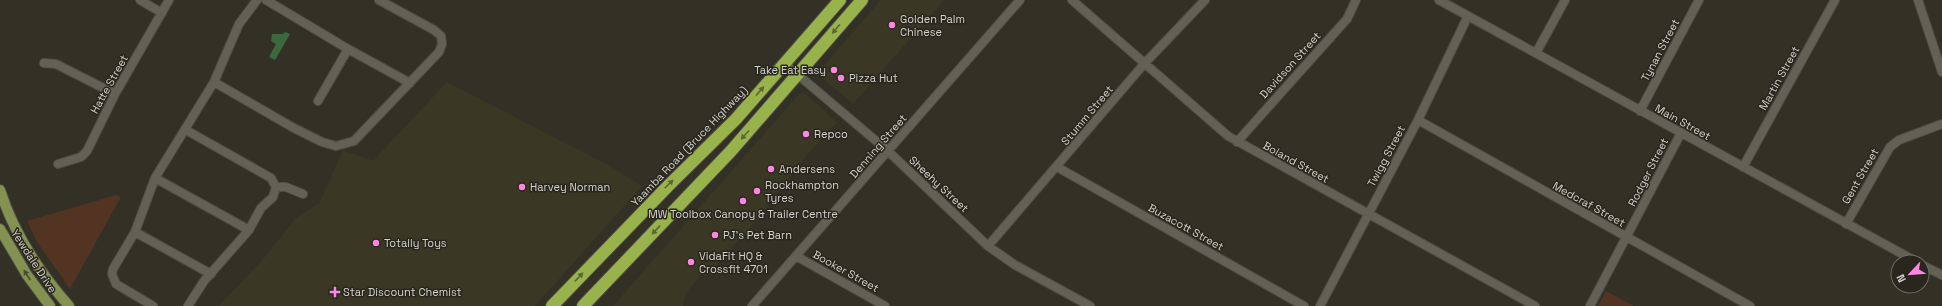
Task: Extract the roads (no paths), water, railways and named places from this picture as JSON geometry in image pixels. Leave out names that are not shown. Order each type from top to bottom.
[{"type":"highway","name":"Yaamba Road (Bruce Highway)","points":[[552,306],[669,185],[736,119],[840,0]]},
{"type":"highway","points":[[583,306],[731,151],[799,75],[862,0]]},
{"type":"main road","name":"Yewdale Drive","points":[[0,190],[12,220],[32,258],[69,306]]},
{"type":"main road","name":"Yewdale Drive","points":[[0,229],[20,265],[50,306]]},
{"type":"street","points":[[140,0],[162,13]]},
{"type":"street","name":"Hatte Street","points":[[58,164],[81,157],[87,151],[115,94],[169,0]]},
{"type":"street","points":[[153,306],[116,284],[113,279],[113,269],[135,232],[155,178],[186,130],[214,82],[239,24],[257,0]]},
{"type":"street","points":[[266,0],[348,49],[410,83]]},
{"type":"street","points":[[214,82],[292,127],[322,142],[336,146],[346,144],[360,136],[439,52],[442,44],[441,36],[434,30],[379,0]]},
{"type":"street","name":"Denning Street","points":[[752,306],[1020,0]]},
{"type":"street","name":"Boland Street","points":[[1072,0],[1144,64],[1237,142],[1535,306]]},
{"type":"street","name":"Stumm Street","points":[[988,246],[1144,64],[1204,0]]},
{"type":"street","name":"Davidson Street","points":[[1237,142],[1347,19],[1356,0]]},
{"type":"street","name":"Main Street","points":[[1439,0],[1902,254]]},
{"type":"street","points":[[1536,53],[1565,0]]},
{"type":"street","name":"Tynan Street","points":[[1640,111],[1699,0]]},
{"type":"street","name":"Martin Street","points":[[1743,167],[1835,0]]},
{"type":"street","points":[[1918,0],[1942,72]]},
{"type":"street","name":"Twigg Street","points":[[1320,306],[1418,120],[1468,16]]},
{"type":"street","points":[[318,101],[348,49]]},
{"type":"street","points":[[44,63],[56,64],[115,94]]},
{"type":"street","name":"Sheehy Street","points":[[784,63],[888,151],[988,246],[1015,265],[1090,306]]},
{"type":"street","name":"Medcraf Street","points":[[1418,120],[1626,238],[1750,306]]},
{"type":"street","name":"Gent Street","points":[[1846,224],[1890,147],[1899,140],[1942,124]]},
{"type":"street","points":[[186,130],[270,178],[276,186],[286,187],[303,194]]},
{"type":"street","name":"Rodger Street","points":[[1590,306],[1681,133]]},
{"type":"street","name":"Buzacott Street","points":[[1057,167],[1304,306]]},
{"type":"street","points":[[155,178],[249,230]]},
{"type":"street","points":[[188,306],[197,290],[249,230],[261,208],[273,197],[276,186]]},
{"type":"street","points":[[135,232],[211,274]]},
{"type":"street","name":"Booker Street","points":[[796,256],[885,306]]},
{"type":"street","points":[[1930,268],[1942,275]]},
{"type":"place","name":"Golden Palm Chinese","points":[[892,25]]},
{"type":"place","name":"Take Eat Easy","points":[[834,70]]},
{"type":"place","name":"Pizza Hut","points":[[841,78]]},
{"type":"place","name":"Repco","points":[[806,134]]},
{"type":"place","name":"Andersens","points":[[771,169]]},
{"type":"place","name":"Harvey Norman","points":[[522,187]]},
{"type":"place","name":"Rockhampton Tyres","points":[[757,191]]},
{"type":"place","name":"MW Toolbox Canopy & Trailer Centre","points":[[743,201]]},
{"type":"place","name":"PJ's Pet Barn","points":[[715,235]]},
{"type":"place","name":"Totally Toys","points":[[376,243]]},
{"type":"place","name":"VidaFit HQ & Crossfit 4701","points":[[691,262]]},
{"type":"place","name":"Star Discount Chemist","points":[[335,292]]}]
